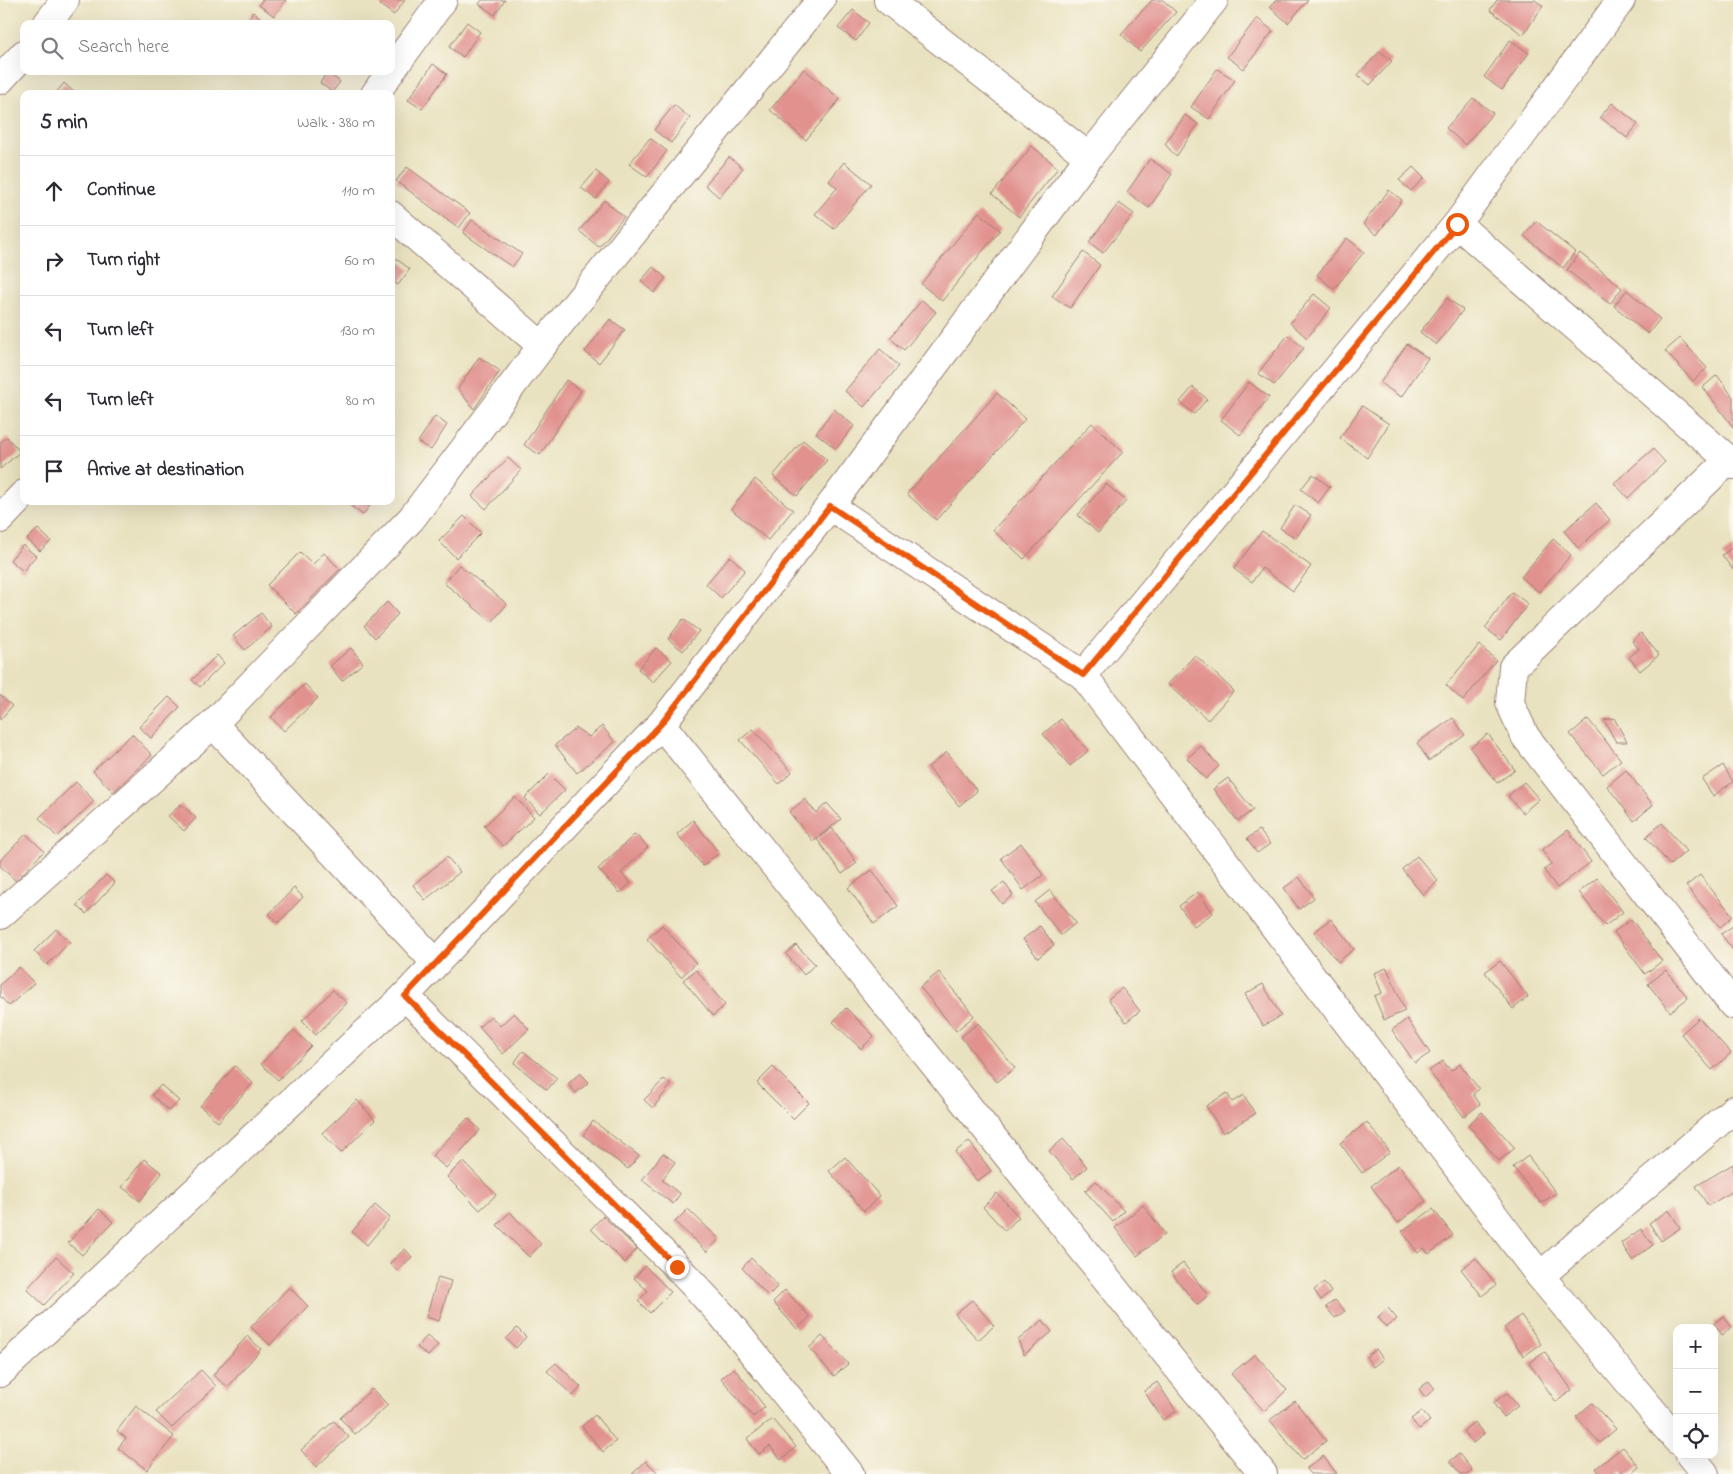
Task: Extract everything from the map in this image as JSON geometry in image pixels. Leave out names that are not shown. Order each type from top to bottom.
[{"type":"street","points":[[50,20],[65,0]]},
{"type":"street","points":[[395,66],[443,0]]},
{"type":"street","points":[[0,915],[213,724],[411,519],[542,346],[821,0]]},
{"type":"street","points":[[888,0],[1089,157]]},
{"type":"street","points":[[0,1373],[405,996],[661,724],[830,506],[1089,157],[1214,0]]},
{"type":"street","points":[[1083,675],[1457,224],[1621,0]]},
{"type":"street","points":[[0,80],[20,58]]},
{"type":"street","points":[[378,90],[388,75]]},
{"type":"street","points":[[395,218],[542,346]]},
{"type":"street","points":[[1457,224],[1731,463],[1513,667],[1510,703],[1525,736],[1733,1005]]},
{"type":"street","points":[[0,519],[20,498]]},
{"type":"street","points":[[830,506],[1083,675],[1540,1276],[1673,1435]]},
{"type":"street","points":[[213,724],[436,962]]},
{"type":"street","points":[[661,724],[1263,1474]]},
{"type":"street","points":[[405,996],[677,1267],[723,1316],[850,1474]]},
{"type":"street","points":[[1540,1276],[1733,1110]]},
{"type":"street","points":[[1693,1459],[1705,1474]]},
{"type":"building","points":[[262,0],[286,0],[274,16],[259,5]]},
{"type":"building","points":[[384,0],[405,0],[394,15],[380,5]]},
{"type":"building","points":[[482,0],[505,0],[495,15],[479,4]]},
{"type":"building","points":[[1152,0],[1163,0],[1176,12],[1140,52],[1121,34]]},
{"type":"building","points":[[1276,0],[1308,0],[1288,23],[1270,7]]},
{"type":"building","points":[[1497,0],[1535,0],[1543,6],[1523,35],[1490,10]]},
{"type":"building","points":[[853,10],[869,23],[856,41],[838,28]]},
{"type":"building","points":[[253,12],[263,20],[247,20]]},
{"type":"building","points":[[1257,18],[1273,31],[1244,69],[1227,57]]},
{"type":"building","points":[[467,22],[480,32],[463,57],[449,47]]},
{"type":"building","points":[[1510,40],[1529,53],[1502,90],[1484,77]]},
{"type":"building","points":[[1380,51],[1392,61],[1370,85],[1358,75]]},
{"type":"building","points":[[433,64],[447,74],[422,109],[408,100]]},
{"type":"building","points":[[804,69],[840,99],[806,140],[770,110]]},
{"type":"building","points":[[1217,69],[1235,80],[1209,119],[1191,107]]},
{"type":"building","points":[[325,75],[331,75],[340,82],[334,90],[329,90],[320,83]]},
{"type":"building","points":[[64,83],[72,90],[58,90]]},
{"type":"building","points":[[1473,98],[1493,113],[1465,145],[1446,128]]},
{"type":"building","points":[[1612,103],[1638,124],[1627,138],[1600,117]]},
{"type":"building","points":[[674,105],[690,118],[671,143],[654,130]]},
{"type":"building","points":[[1185,115],[1198,124],[1176,157],[1165,144]]},
{"type":"building","points":[[650,138],[667,151],[647,177],[629,164]]},
{"type":"building","points":[[1032,146],[1058,168],[1019,217],[992,194]]},
{"type":"building","points":[[729,157],[743,168],[719,197],[705,185]]},
{"type":"building","points":[[1150,159],[1172,174],[1149,208],[1127,192]]},
{"type":"building","points":[[844,162],[871,184],[834,229],[815,214],[837,188],[829,181]]},
{"type":"building","points":[[407,167],[470,213],[459,228],[396,181]]},
{"type":"building","points":[[1413,167],[1424,178],[1411,191],[1399,180]]},
{"type":"building","points":[[596,171],[609,182],[596,199],[581,188]]},
{"type":"building","points":[[1389,190],[1402,200],[1377,235],[1363,224]]},
{"type":"building","points":[[604,200],[624,217],[599,247],[579,231]]},
{"type":"building","points":[[1119,203],[1134,214],[1103,253],[1089,242]]},
{"type":"building","points":[[979,212],[1000,230],[942,301],[921,284]]},
{"type":"building","points":[[472,220],[522,254],[512,267],[463,233]]},
{"type":"building","points":[[1536,221],[1575,252],[1563,268],[1524,236]]},
{"type":"building","points":[[1347,238],[1364,252],[1334,289],[1317,275]]},
{"type":"building","points":[[1083,252],[1100,265],[1070,308],[1052,296]]},
{"type":"building","points":[[1580,253],[1622,288],[1610,304],[1567,270]]},
{"type":"building","points":[[395,258],[410,269],[398,285],[395,283]]},
{"type":"building","points":[[653,267],[666,278],[654,293],[641,281]]},
{"type":"building","points":[[1627,290],[1660,319],[1648,334],[1614,306]]},
{"type":"building","points":[[1314,294],[1331,308],[1307,338],[1290,323]]},
{"type":"building","points":[[1447,298],[1463,310],[1436,345],[1420,332]]},
{"type":"building","points":[[922,300],[936,312],[904,350],[890,338]]},
{"type":"building","points":[[610,319],[625,330],[599,363],[585,352]]},
{"type":"building","points":[[1288,335],[1304,348],[1274,385],[1258,373]]},
{"type":"building","points":[[1680,338],[1707,368],[1693,381],[1665,351]]},
{"type":"building","points":[[1407,344],[1428,358],[1401,397],[1380,383]]},
{"type":"building","points":[[880,349],[899,366],[864,407],[845,391]]},
{"type":"building","points":[[479,357],[500,371],[474,409],[458,389]]},
{"type":"building","points":[[1717,375],[1733,397],[1733,427],[1703,387]]},
{"type":"building","points":[[566,380],[581,391],[540,455],[524,445]]},
{"type":"building","points":[[1249,382],[1269,397],[1240,435],[1221,420]]},
{"type":"building","points":[[1193,387],[1207,399],[1194,414],[1180,402]]},
{"type":"building","points":[[997,393],[1025,419],[936,520],[907,494]]},
{"type":"building","points":[[1362,406],[1389,424],[1367,458],[1340,438]]},
{"type":"building","points":[[834,409],[854,426],[836,449],[816,433]]},
{"type":"building","points":[[435,416],[447,425],[431,450],[418,442]]},
{"type":"building","points":[[1092,423],[1123,452],[1024,559],[993,530]]},
{"type":"building","points":[[7,437],[20,452],[0,469],[0,443]]},
{"type":"building","points":[[803,440],[827,460],[797,496],[773,476]]},
{"type":"building","points":[[1653,449],[1665,462],[1628,498],[1614,483]]},
{"type":"building","points":[[508,458],[521,470],[486,509],[472,496]]},
{"type":"building","points":[[1313,474],[1330,487],[1318,503],[1301,489]]},
{"type":"building","points":[[755,479],[793,510],[768,540],[731,509]]},
{"type":"building","points":[[1106,484],[1126,501],[1098,533],[1078,515]]},
{"type":"building","points":[[1596,503],[1610,520],[1578,548],[1564,531]]},
{"type":"building","points":[[349,505],[370,505],[363,515]]},
{"type":"building","points":[[1295,505],[1311,515],[1296,538],[1280,528]]},
{"type":"building","points":[[464,516],[481,533],[456,558],[439,541]]},
{"type":"building","points":[[38,529],[51,541],[40,551],[27,539]]},
{"type":"building","points":[[1262,531],[1311,566],[1293,591],[1262,568],[1252,582],[1234,569]]},
{"type":"building","points":[[1553,539],[1571,555],[1539,592],[1521,577]]},
{"type":"building","points":[[23,545],[36,556],[23,571],[10,560]]},
{"type":"building","points":[[1733,547],[1733,570],[1722,555]]},
{"type":"building","points":[[300,552],[313,564],[324,553],[340,569],[296,614],[267,585]]},
{"type":"building","points":[[730,556],[745,570],[721,598],[706,584]]},
{"type":"building","points":[[459,565],[507,604],[492,622],[444,583]]},
{"type":"building","points":[[1512,592],[1528,604],[1501,640],[1485,628]]},
{"type":"building","points":[[387,602],[398,614],[375,638],[364,626]]},
{"type":"building","points":[[261,613],[272,627],[245,650],[233,636]]},
{"type":"building","points":[[683,619],[699,631],[683,651],[668,639]]},
{"type":"building","points":[[1641,633],[1659,655],[1640,671],[1629,657],[1639,649],[1632,641]]},
{"type":"building","points":[[1479,645],[1496,660],[1463,701],[1446,685]]},
{"type":"building","points":[[351,648],[363,663],[342,681],[330,666]]},
{"type":"building","points":[[656,648],[672,661],[653,682],[638,669]]},
{"type":"building","points":[[217,655],[224,663],[200,687],[192,680]]},
{"type":"building","points":[[1195,655],[1234,691],[1208,720],[1168,684]]},
{"type":"building","points":[[305,684],[318,698],[284,731],[271,717]]},
{"type":"building","points":[[0,695],[12,706],[0,720]]},
{"type":"building","points":[[169,697],[180,707],[151,738],[139,727]]},
{"type":"building","points":[[1453,718],[1465,735],[1429,761],[1417,743]]},
{"type":"building","points":[[1614,718],[1627,742],[1616,742],[1604,720]]},
{"type":"building","points":[[1061,719],[1088,751],[1070,766],[1043,734]]},
{"type":"building","points":[[1588,719],[1621,760],[1603,774],[1570,734]]},
{"type":"building","points":[[602,726],[615,742],[577,773],[555,745],[576,728],[589,737]]},
{"type":"building","points":[[753,729],[792,772],[779,784],[740,740]]},
{"type":"building","points":[[132,734],[152,755],[113,792],[93,771]]},
{"type":"building","points":[[1488,734],[1515,770],[1497,783],[1470,748]]},
{"type":"building","points":[[1201,746],[1219,766],[1206,779],[1187,758]]},
{"type":"building","points":[[947,752],[977,791],[959,806],[928,767]]},
{"type":"building","points":[[1723,765],[1733,782],[1713,796],[1702,779]]},
{"type":"building","points":[[1626,770],[1653,805],[1634,821],[1607,786]]},
{"type":"building","points":[[549,774],[565,790],[540,814],[525,798]]},
{"type":"building","points":[[1228,778],[1253,810],[1238,821],[1213,789]]},
{"type":"building","points":[[76,782],[94,801],[57,837],[39,818]]},
{"type":"building","points":[[1524,782],[1539,799],[1523,813],[1508,796]]},
{"type":"building","points":[[515,797],[534,817],[503,846],[484,826]]},
{"type":"building","points":[[805,799],[816,813],[827,803],[841,819],[813,841],[789,812]]},
{"type":"building","points":[[181,804],[196,818],[184,831],[168,816]]},
{"type":"building","points":[[693,820],[719,853],[703,866],[677,834]]},
{"type":"building","points":[[1662,823],[1686,851],[1670,865],[1646,837]]},
{"type":"building","points":[[832,828],[857,863],[842,874],[817,839]]},
{"type":"building","points":[[1259,830],[1270,844],[1257,853],[1247,839]]},
{"type":"building","points":[[1568,830],[1591,862],[1557,888],[1544,870],[1552,864],[1542,850]]},
{"type":"building","points":[[26,834],[44,851],[16,881],[0,866],[0,861]]},
{"type":"building","points":[[635,834],[648,847],[621,873],[631,883],[620,893],[598,869]]},
{"type":"building","points":[[1021,843],[1043,875],[1023,890],[1001,858]]},
{"type":"building","points":[[1417,856],[1438,881],[1423,895],[1402,869]]},
{"type":"building","points":[[447,857],[460,872],[425,900],[413,885]]},
{"type":"building","points":[[872,870],[898,906],[874,924],[848,888]]},
{"type":"building","points":[[106,875],[115,883],[86,914],[77,905]]},
{"type":"building","points":[[1700,875],[1733,916],[1720,927],[1686,886]]},
{"type":"building","points":[[1299,877],[1314,898],[1299,909],[1284,888]]},
{"type":"building","points":[[1597,878],[1623,912],[1605,926],[1579,892]]},
{"type":"building","points":[[1004,882],[1013,895],[1002,904],[992,891]]},
{"type":"building","points":[[294,888],[303,897],[278,923],[269,914]]},
{"type":"building","points":[[1050,890],[1076,923],[1061,935],[1035,902]]},
{"type":"building","points":[[1198,892],[1213,913],[1194,926],[1179,906]]},
{"type":"building","points":[[1331,919],[1354,949],[1338,962],[1314,932]]},
{"type":"building","points":[[1631,919],[1662,961],[1645,974],[1614,932]]},
{"type":"building","points":[[662,925],[696,963],[681,977],[647,939]]},
{"type":"building","points":[[1040,926],[1054,945],[1038,958],[1023,939]]},
{"type":"building","points":[[1733,926],[1733,950],[1721,934]]},
{"type":"building","points":[[56,929],[70,942],[47,965],[34,951]]},
{"type":"building","points":[[796,945],[815,964],[804,975],[786,954]]},
{"type":"building","points":[[1500,961],[1528,997],[1513,1009],[1485,972]]},
{"type":"building","points":[[19,967],[34,983],[9,1006],[0,996],[0,985]]},
{"type":"building","points":[[1387,968],[1405,1011],[1384,1020],[1374,996],[1382,993],[1374,973]]},
{"type":"building","points":[[696,970],[725,1005],[713,1016],[683,980]]},
{"type":"building","points":[[1666,970],[1688,998],[1670,1012],[1648,984]]},
{"type":"building","points":[[939,972],[974,1016],[956,1031],[920,987]]},
{"type":"building","points":[[1263,984],[1281,1016],[1263,1026],[1245,994]]},
{"type":"building","points":[[1122,988],[1140,1011],[1126,1022],[1108,999]]},
{"type":"building","points":[[333,990],[347,1003],[316,1035],[302,1021]]},
{"type":"building","points":[[846,1008],[874,1036],[861,1049],[833,1022]]},
{"type":"building","points":[[514,1013],[529,1029],[503,1054],[479,1027],[491,1016],[500,1026]]},
{"type":"building","points":[[1699,1018],[1731,1053],[1712,1070],[1681,1034]]},
{"type":"building","points":[[1407,1019],[1430,1053],[1415,1063],[1392,1030]]},
{"type":"building","points":[[978,1023],[1015,1068],[997,1082],[961,1037]]},
{"type":"building","points":[[294,1030],[311,1046],[278,1080],[261,1064]]},
{"type":"building","points":[[523,1051],[557,1078],[547,1090],[514,1063]]},
{"type":"building","points":[[1443,1061],[1451,1071],[1460,1064],[1479,1089],[1473,1094],[1480,1104],[1464,1117],[1429,1071]]},
{"type":"building","points":[[235,1066],[253,1083],[218,1122],[200,1106]]},
{"type":"building","points":[[773,1067],[809,1103],[793,1119],[757,1083]]},
{"type":"building","points":[[580,1073],[589,1082],[576,1093],[568,1084]]},
{"type":"building","points":[[664,1079],[671,1085],[653,1108],[644,1100]]},
{"type":"building","points":[[161,1085],[179,1101],[169,1111],[152,1095]]},
{"type":"building","points":[[1227,1093],[1232,1102],[1244,1095],[1255,1114],[1223,1133],[1206,1106]]},
{"type":"building","points":[[357,1100],[375,1120],[341,1153],[322,1133]]},
{"type":"building","points":[[1482,1112],[1515,1148],[1499,1161],[1468,1125]]},
{"type":"building","points":[[468,1118],[480,1130],[446,1168],[432,1156]]},
{"type":"building","points":[[593,1121],[639,1156],[628,1169],[583,1135]]},
{"type":"building","points":[[1367,1122],[1390,1152],[1362,1173],[1340,1143]]},
{"type":"building","points":[[1063,1139],[1087,1167],[1073,1179],[1049,1151]]},
{"type":"building","points":[[969,1141],[991,1171],[977,1181],[955,1152]]},
{"type":"building","points":[[663,1153],[675,1162],[662,1180],[680,1194],[673,1204],[642,1180]]},
{"type":"building","points":[[1528,1156],[1556,1193],[1541,1203],[1513,1167]]},
{"type":"building","points":[[845,1157],[880,1196],[864,1211],[829,1171]]},
{"type":"building","points":[[144,1159],[162,1173],[140,1201],[122,1187]]},
{"type":"building","points":[[463,1161],[496,1195],[480,1210],[447,1177]]},
{"type":"building","points":[[1733,1164],[1733,1191],[1708,1206],[1696,1186]]},
{"type":"building","points":[[1399,1165],[1426,1201],[1398,1223],[1371,1186]]},
{"type":"building","points":[[1096,1181],[1124,1211],[1113,1222],[1085,1191]]},
{"type":"building","points":[[997,1193],[1019,1217],[1005,1231],[983,1207]]},
{"type":"building","points":[[375,1205],[390,1218],[367,1245],[352,1232]]},
{"type":"building","points":[[1143,1205],[1165,1234],[1137,1256],[1115,1228]]},
{"type":"building","points":[[99,1209],[113,1222],[82,1255],[68,1243]]},
{"type":"building","points":[[688,1209],[719,1239],[707,1252],[675,1222]]},
{"type":"building","points":[[1433,1209],[1453,1235],[1429,1254],[1424,1248],[1418,1253],[1402,1231]]},
{"type":"building","points":[[1669,1210],[1680,1228],[1661,1241],[1649,1223]]},
{"type":"building","points":[[510,1212],[541,1244],[529,1257],[497,1225]]},
{"type":"building","points":[[603,1216],[637,1249],[625,1263],[591,1229]]},
{"type":"building","points":[[1641,1229],[1653,1245],[1632,1260],[1621,1243]]},
{"type":"building","points":[[405,1249],[412,1257],[397,1271],[390,1263]]},
{"type":"building","points":[[56,1257],[74,1273],[44,1305],[27,1289]]},
{"type":"building","points":[[751,1258],[778,1286],[768,1296],[742,1268]]},
{"type":"building","points":[[1476,1258],[1496,1285],[1482,1296],[1461,1269]]},
{"type":"building","points":[[1183,1263],[1208,1295],[1197,1305],[1171,1272]]},
{"type":"building","points":[[645,1266],[671,1292],[650,1313],[638,1301],[648,1291],[634,1278]]},
{"type":"building","points":[[438,1277],[451,1281],[439,1321],[426,1317]]},
{"type":"building","points":[[1324,1282],[1331,1292],[1321,1300],[1314,1290]]},
{"type":"building","points":[[289,1287],[308,1306],[270,1345],[251,1327]]},
{"type":"building","points":[[785,1290],[810,1317],[797,1329],[773,1302]]},
{"type":"building","points":[[972,1300],[994,1326],[978,1340],[955,1314]]},
{"type":"building","points":[[1335,1300],[1345,1311],[1335,1318],[1326,1307]]},
{"type":"building","points":[[1388,1308],[1397,1319],[1386,1327],[1378,1317]]},
{"type":"building","points":[[1521,1315],[1541,1344],[1524,1356],[1504,1328]]},
{"type":"building","points":[[1724,1316],[1732,1328],[1722,1335],[1718,1329],[1718,1324],[1714,1323]]},
{"type":"building","points":[[1043,1320],[1052,1332],[1024,1355],[1018,1340]]},
{"type":"building","points":[[517,1328],[526,1337],[516,1348],[506,1339]]},
{"type":"building","points":[[247,1336],[261,1349],[228,1387],[213,1375]]},
{"type":"building","points":[[427,1336],[438,1345],[428,1356],[417,1347]]},
{"type":"building","points":[[822,1336],[848,1364],[834,1376],[809,1348]]},
{"type":"building","points":[[1376,1349],[1383,1359],[1373,1367],[1366,1357]]},
{"type":"building","points":[[1545,1352],[1572,1390],[1556,1402],[1529,1363]]},
{"type":"building","points":[[1255,1354],[1287,1390],[1264,1411],[1231,1374]]},
{"type":"building","points":[[556,1363],[581,1387],[573,1396],[547,1371]]},
{"type":"building","points":[[734,1368],[765,1407],[753,1417],[721,1378]]},
{"type":"building","points":[[201,1370],[216,1386],[172,1428],[156,1412]]},
{"type":"building","points":[[1429,1381],[1435,1389],[1425,1397],[1419,1389]]},
{"type":"building","points":[[1157,1382],[1176,1411],[1163,1420],[1144,1391]]},
{"type":"building","points":[[372,1389],[388,1405],[355,1434],[340,1418]]},
{"type":"building","points":[[1507,1393],[1518,1406],[1503,1417],[1493,1403]]},
{"type":"building","points":[[1295,1401],[1326,1441],[1302,1460],[1270,1420]]},
{"type":"building","points":[[1592,1403],[1616,1429],[1600,1443],[1576,1417]]},
{"type":"building","points":[[136,1406],[174,1436],[147,1470],[118,1448],[126,1438],[117,1431]]},
{"type":"building","points":[[1422,1411],[1430,1421],[1419,1429],[1411,1419]]},
{"type":"building","points":[[595,1415],[616,1441],[603,1452],[582,1426]]},
{"type":"building","points":[[772,1419],[796,1447],[781,1460],[770,1446],[759,1454],[747,1439]]},
{"type":"building","points":[[334,1421],[349,1437],[316,1467],[301,1450]]},
{"type":"building","points":[[1474,1422],[1484,1434],[1473,1443],[1463,1431]]},
{"type":"building","points":[[1623,1447],[1639,1467],[1631,1474],[1624,1474],[1622,1471],[1619,1474],[1600,1474],[1596,1468]]},
{"type":"building","points":[[1459,1454],[1472,1470],[1468,1474],[1461,1474],[1450,1461]]},
{"type":"building","points":[[1323,1456],[1337,1474],[1310,1474],[1306,1469]]},
{"type":"building","points":[[646,1461],[659,1474],[632,1474]]},
{"type":"route","points":[[677,1267],[405,996],[661,724],[830,506],[1083,675],[1457,224]]}]
